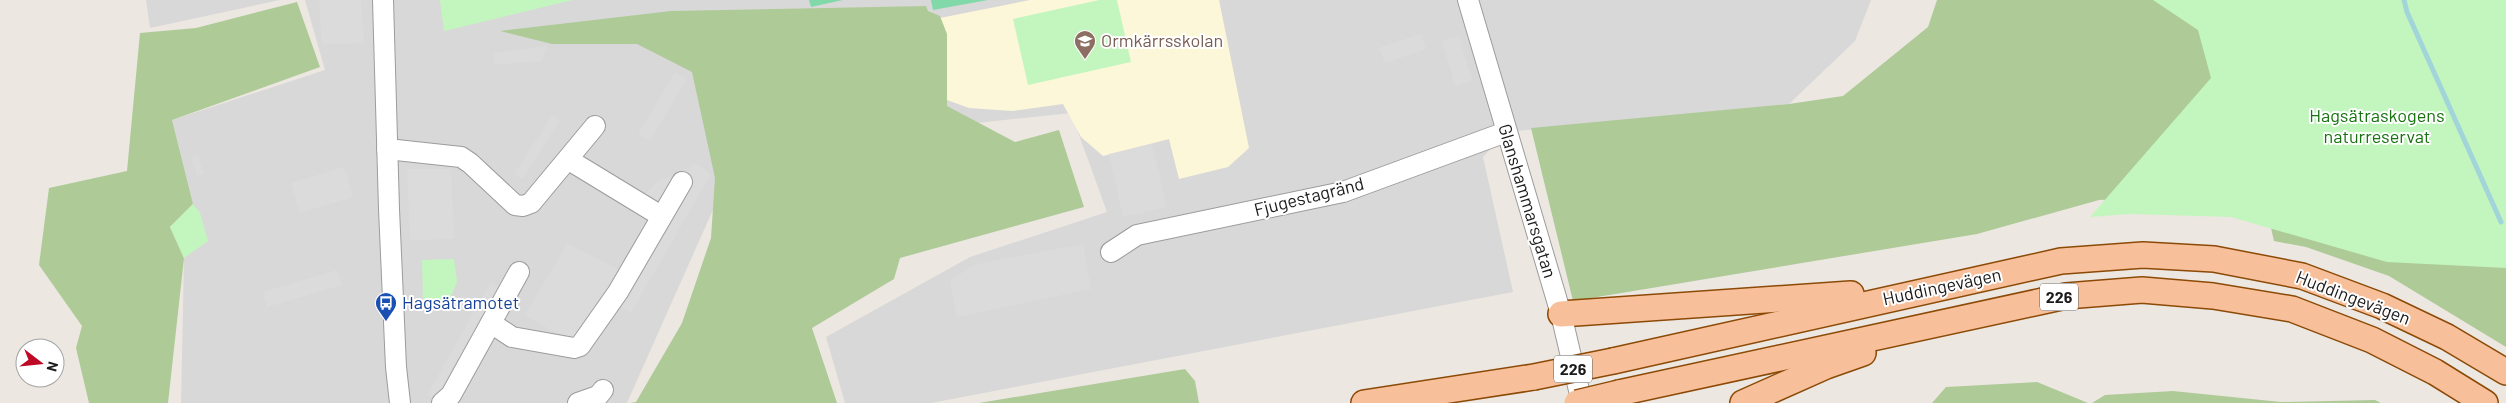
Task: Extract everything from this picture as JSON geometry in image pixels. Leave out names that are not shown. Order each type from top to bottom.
[{"type":"main road","name":"Huddingevägen","points":[[1364,403],[1534,377],[1613,361],[2061,261],[2143,255],[2214,259],[2302,276],[2382,306],[2447,337],[2506,372]]},
{"type":"main road","points":[[1561,314],[1931,289]]},
{"type":"main road","name":"Huddingevägen","points":[[1577,403],[1967,316],[2066,296],[2142,290],[2223,297],[2292,309],[2372,340],[2434,372],[2485,403]]},
{"type":"main road","points":[[1743,403],[1826,366],[1967,316]]},
{"type":"street","points":[[383,0],[396,367],[400,403]]},
{"type":"street","name":"Glanshammarsgatan","points":[[1468,0],[1561,314],[1582,403]]},
{"type":"street","points":[[387,149],[461,157],[515,205],[524,206],[532,203],[595,126]]},
{"type":"street","name":"Fjugestagränd","points":[[1111,252],[1137,235],[1343,192],[1506,132]]},
{"type":"street","points":[[569,160],[661,216]]},
{"type":"street","points":[[491,323],[512,337],[574,348],[580,346],[618,292],[682,182]]},
{"type":"street","points":[[442,403],[451,394],[519,272]]},
{"type":"street","points":[[578,403],[598,396],[603,390]]},
{"type":"shaded area","points":[[146,0],[280,0],[150,28]]},
{"type":"shaded area","points":[[305,0],[1871,0],[1855,41],[1789,104],[1506,132],[1483,157],[1513,292],[931,403],[845,403],[826,337],[970,257],[1107,212],[1071,113],[939,127],[720,194],[627,403],[181,403],[184,258],[170,227],[193,204],[172,120],[325,70]]},
{"type":"shaded area","points":[[319,0],[361,0],[364,43],[322,45]]},
{"type":"shaded area","name":"Ormkärrsskolan","points":[[1030,0],[1219,0],[1249,148],[1228,167],[1179,179],[1169,139],[1103,156],[1081,137],[1063,104],[1013,111],[969,108],[947,100],[930,20]]},
{"type":"shaded area","points":[[1421,34],[1426,49],[1385,63],[1379,48]]},
{"type":"shaded area","points":[[1459,36],[1472,81],[1455,86],[1442,41]]},
{"type":"shaded area","points":[[547,46],[542,61],[493,65],[494,53]]},
{"type":"shaded area","points":[[675,72],[687,79],[650,141],[638,134]]},
{"type":"shaded area","points":[[552,115],[560,120],[523,179],[514,174]]},
{"type":"shaded area","points":[[1152,144],[1167,207],[1123,217],[1109,154]]},
{"type":"shaded area","points":[[198,155],[204,174],[197,176],[191,157]]},
{"type":"shaded area","points":[[694,163],[711,174],[631,313],[603,296],[575,344],[525,315],[567,243],[619,270],[660,203],[645,194],[660,179],[684,175]]},
{"type":"shaded area","points":[[344,167],[353,197],[300,213],[291,183]]},
{"type":"shaded area","points":[[407,169],[451,169],[454,239],[410,240]]},
{"type":"shaded area","points":[[1083,244],[1091,289],[957,317],[950,280],[976,264]]},
{"type":"shaded area","points":[[337,270],[342,285],[267,307],[263,292]]},
{"type":"shaded area","points":[[490,283],[501,289],[436,400],[427,395]]},
{"type":"green space","points":[[440,0],[573,0],[444,31]]},
{"type":"green space","points":[[809,0],[843,0],[811,7]]},
{"type":"green space","points":[[931,0],[988,0],[933,10]]},
{"type":"green space","points":[[1099,0],[1117,0],[1131,62],[1028,85],[1013,19]]},
{"type":"green space","points":[[1937,0],[2408,0],[2506,254],[2506,347],[2389,276],[2306,247],[2274,241],[2263,193],[2099,200],[1977,234],[1573,301],[1531,128],[1789,104],[1843,96],[1928,27]]},
{"type":"green space","name":"Hagsätraskogens naturreservat","points":[[2153,0],[2506,0],[2506,268],[2387,262],[2231,217],[2130,214],[2090,217],[2211,78],[2198,30]]},
{"type":"green space","points":[[297,2],[320,67],[172,120],[193,204],[170,227],[184,258],[168,403],[89,403],[76,348],[82,326],[39,265],[49,188],[127,171],[140,33],[196,28]]},
{"type":"green space","points":[[926,6],[928,11],[940,16],[947,34],[947,106],[1015,142],[1059,130],[1084,207],[900,258],[894,279],[812,328],[837,403],[630,403],[636,402],[682,323],[711,238],[715,178],[692,72],[637,44],[552,44],[500,31],[671,11]]},
{"type":"green space","points":[[193,204],[200,213],[208,241],[184,258],[170,227]]},
{"type":"green space","points":[[454,259],[457,282],[450,299],[432,306],[423,301],[422,260]]},
{"type":"green space","points":[[1185,369],[1195,381],[1199,403],[979,403]]},
{"type":"green space","points":[[2037,382],[2088,403],[1932,403],[1946,387]]},
{"type":"green space","points":[[2173,391],[2281,402],[2375,400],[2381,403],[2092,403],[2105,395]]},
{"type":"waterway","points":[[2404,0],[2407,12],[2501,222]]},
{"type":"place","name":"Ormkärrsskolan","points":[[1085,60]]},
{"type":"place","name":"Hagsätramotet","points":[[386,322]]}]
